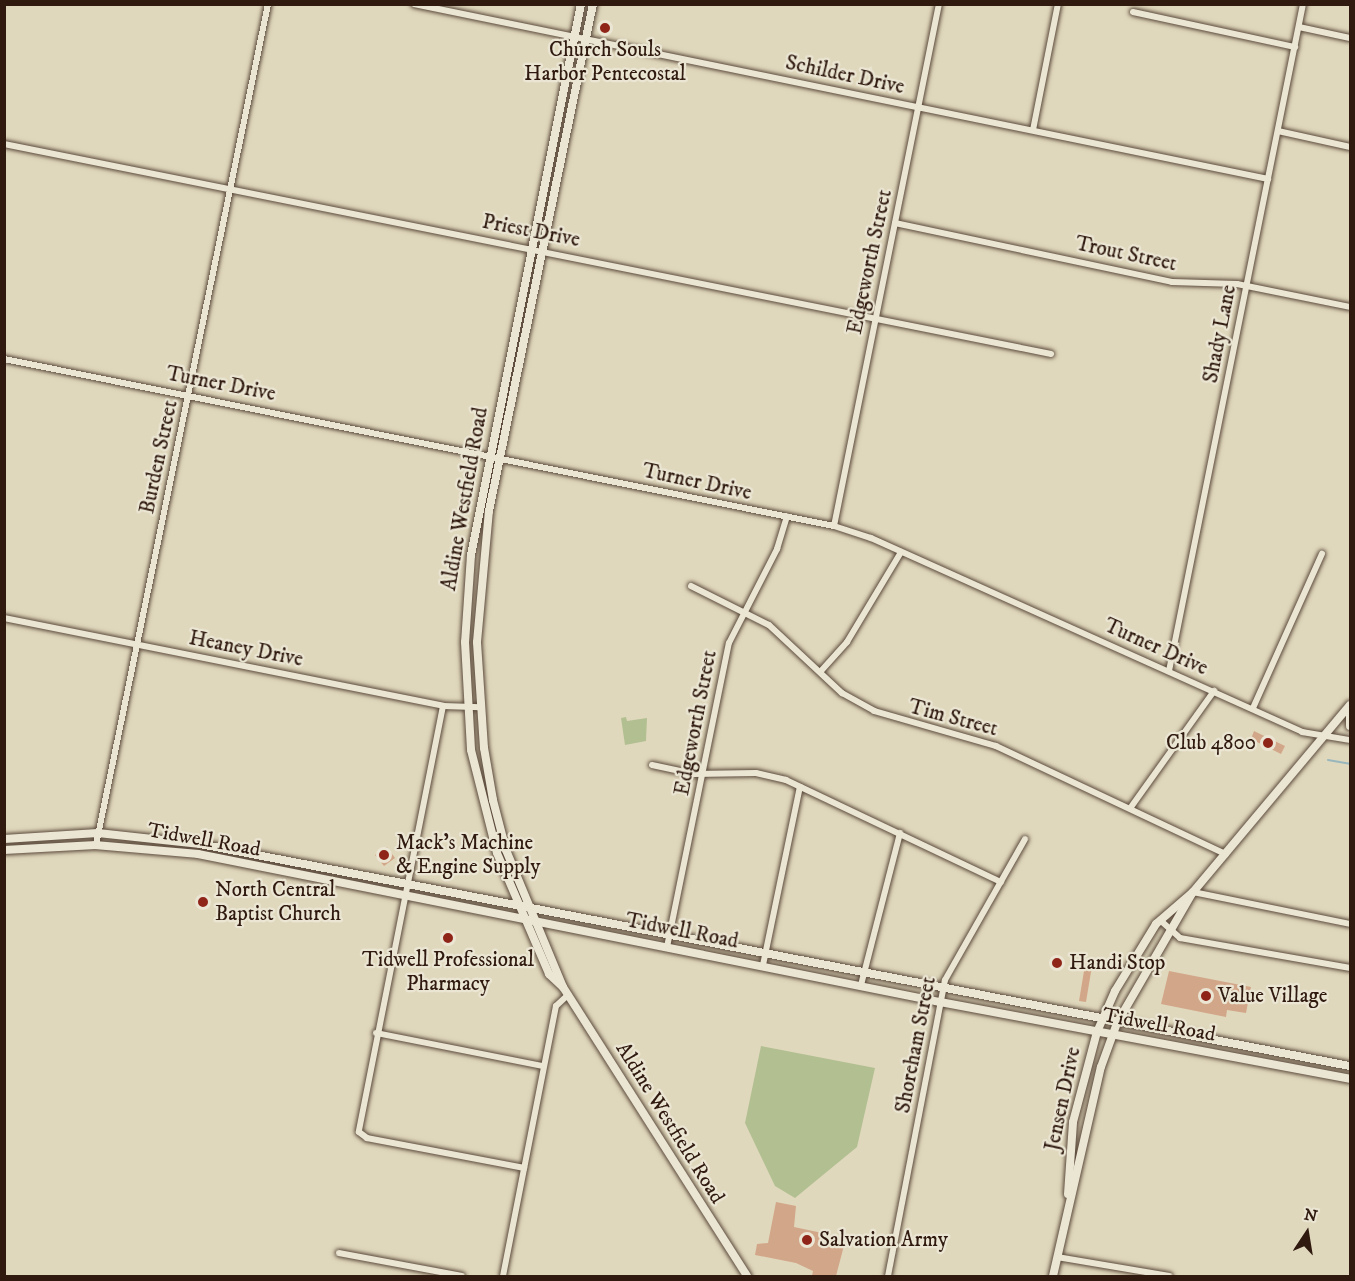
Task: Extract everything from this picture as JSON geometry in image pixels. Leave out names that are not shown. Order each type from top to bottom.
[{"type":"main road","name":"Aldine Westfield Road","points":[[566,991],[549,974],[522,920],[482,802],[471,750],[467,588],[489,455],[580,4]]},
{"type":"main road","name":"Aldine Westfield Road","points":[[593,4],[500,458],[479,600],[481,707],[493,800],[529,909],[566,991],[747,1276]]},
{"type":"main road","points":[[552,141],[564,143]]},
{"type":"main road","points":[[511,349],[523,352]]},
{"type":"main road","points":[[1350,705],[1350,726]]},
{"type":"main road","name":"Jensen Drive","points":[[1067,1203],[1073,1122],[1097,1032],[1115,992],[1160,920],[1193,892],[1350,705]]},
{"type":"main road","points":[[482,802],[493,800]]},
{"type":"main road","name":"Tidwell Road","points":[[4,839],[98,833],[200,844],[942,990],[1350,1066]]},
{"type":"main road","name":"Tidwell Road","points":[[4,850],[96,844],[198,854],[312,879],[940,1002],[1350,1079]]},
{"type":"main road","points":[[198,854],[200,844]]},
{"type":"main road","points":[[312,879],[316,867]]},
{"type":"main road","name":"Jensen Drive","points":[[1053,1276],[1067,1203],[1112,1035],[1193,892]]},
{"type":"main road","points":[[1192,1049],[1194,1037]]},
{"type":"main road","points":[[1249,1060],[1251,1048]]},
{"type":"main road","points":[[1326,1074],[1327,1062]]},
{"type":"street","name":"Burden Street","points":[[96,844],[268,4]]},
{"type":"street","name":"Schilder Drive","points":[[414,4],[1268,179]]},
{"type":"street","name":"Edgeworth Street","points":[[834,526],[874,316],[939,4]]},
{"type":"street","points":[[1033,130],[1058,4]]},
{"type":"street","name":"Shady Lane","points":[[1169,671],[1304,4]]},
{"type":"street","points":[[1133,12],[1295,47]]},
{"type":"street","points":[[1299,27],[1350,38]]},
{"type":"street","points":[[1278,131],[1350,147]]},
{"type":"street","name":"Priest Drive","points":[[4,144],[874,316],[1051,354]]},
{"type":"street","name":"Trout Street","points":[[895,223],[1172,282],[1247,286],[1350,307]]},
{"type":"street","name":"Turner Drive","points":[[4,359],[189,394],[834,526],[901,552],[1253,708],[1302,732],[1350,740]]},
{"type":"street","name":"Edgeworth Street","points":[[667,947],[729,643],[744,609],[777,549],[787,517]]},
{"type":"street","points":[[821,671],[847,642],[901,552]]},
{"type":"street","points":[[1253,708],[1322,554]]},
{"type":"street","name":"Tim Street","points":[[691,586],[744,609],[786,637],[842,693],[874,711],[984,741],[1131,807],[1226,854]]},
{"type":"street","name":"Heaney Drive","points":[[4,618],[444,706],[481,707]]},
{"type":"street","points":[[1131,807],[1214,691]]},
{"type":"street","points":[[444,706],[358,1126],[367,1138],[524,1168]]},
{"type":"street","points":[[652,765],[702,774],[756,773],[800,787],[1001,882]]},
{"type":"street","points":[[763,966],[800,787]]},
{"type":"street","points":[[861,986],[900,833]]},
{"type":"street","name":"Shoreham Street","points":[[888,1276],[942,990],[952,960],[1025,839]]},
{"type":"street","points":[[1193,892],[1350,924]]},
{"type":"street","points":[[1160,920],[1170,931],[1237,949],[1260,949],[1350,968]]},
{"type":"street","points":[[503,1276],[556,1006],[566,991]]},
{"type":"street","points":[[376,1033],[543,1066]]},
{"type":"street","points":[[339,1253],[462,1276]]},
{"type":"street","points":[[1057,1257],[1169,1276]]},
{"type":"green space","points":[[626,717],[627,721],[647,718],[646,741],[625,745],[621,718]]},
{"type":"green space","points":[[761,1046],[875,1068],[857,1147],[795,1198],[775,1186],[745,1123]]},
{"type":"building","name":"Club 4800","points":[[1254,731],[1285,746],[1281,754],[1251,739]]},
{"type":"building","name":"Mack's Machine & Engine Supply","points":[[387,847],[395,858],[384,866],[375,855]]},
{"type":"building","points":[[1086,959],[1093,960],[1086,1002],[1079,1001]]},
{"type":"building","name":"Value Village","points":[[1169,971],[1251,987],[1246,1013],[1227,1010],[1226,1017],[1161,1004]]},
{"type":"building","name":"Salvation Army","points":[[776,1202],[796,1206],[794,1227],[846,1238],[836,1276],[812,1276],[813,1271],[796,1263],[755,1255],[757,1244],[768,1243]]},
{"type":"waterway","points":[[1328,760],[1350,764]]},
{"type":"place","name":"Church Souls Harbor Pentecostal","points":[[605,28]]},
{"type":"place","name":"Club 4800","points":[[1268,743]]},
{"type":"place","name":"Mack's Machine & Engine Supply","points":[[384,855]]},
{"type":"place","name":"North Central Baptist Church","points":[[203,902]]},
{"type":"place","name":"Tidwell Professional Pharmacy","points":[[448,938]]},
{"type":"place","name":"Handi Stop","points":[[1057,963]]},
{"type":"place","name":"Value Village","points":[[1206,996]]},
{"type":"place","name":"Salvation Army","points":[[807,1240]]}]
